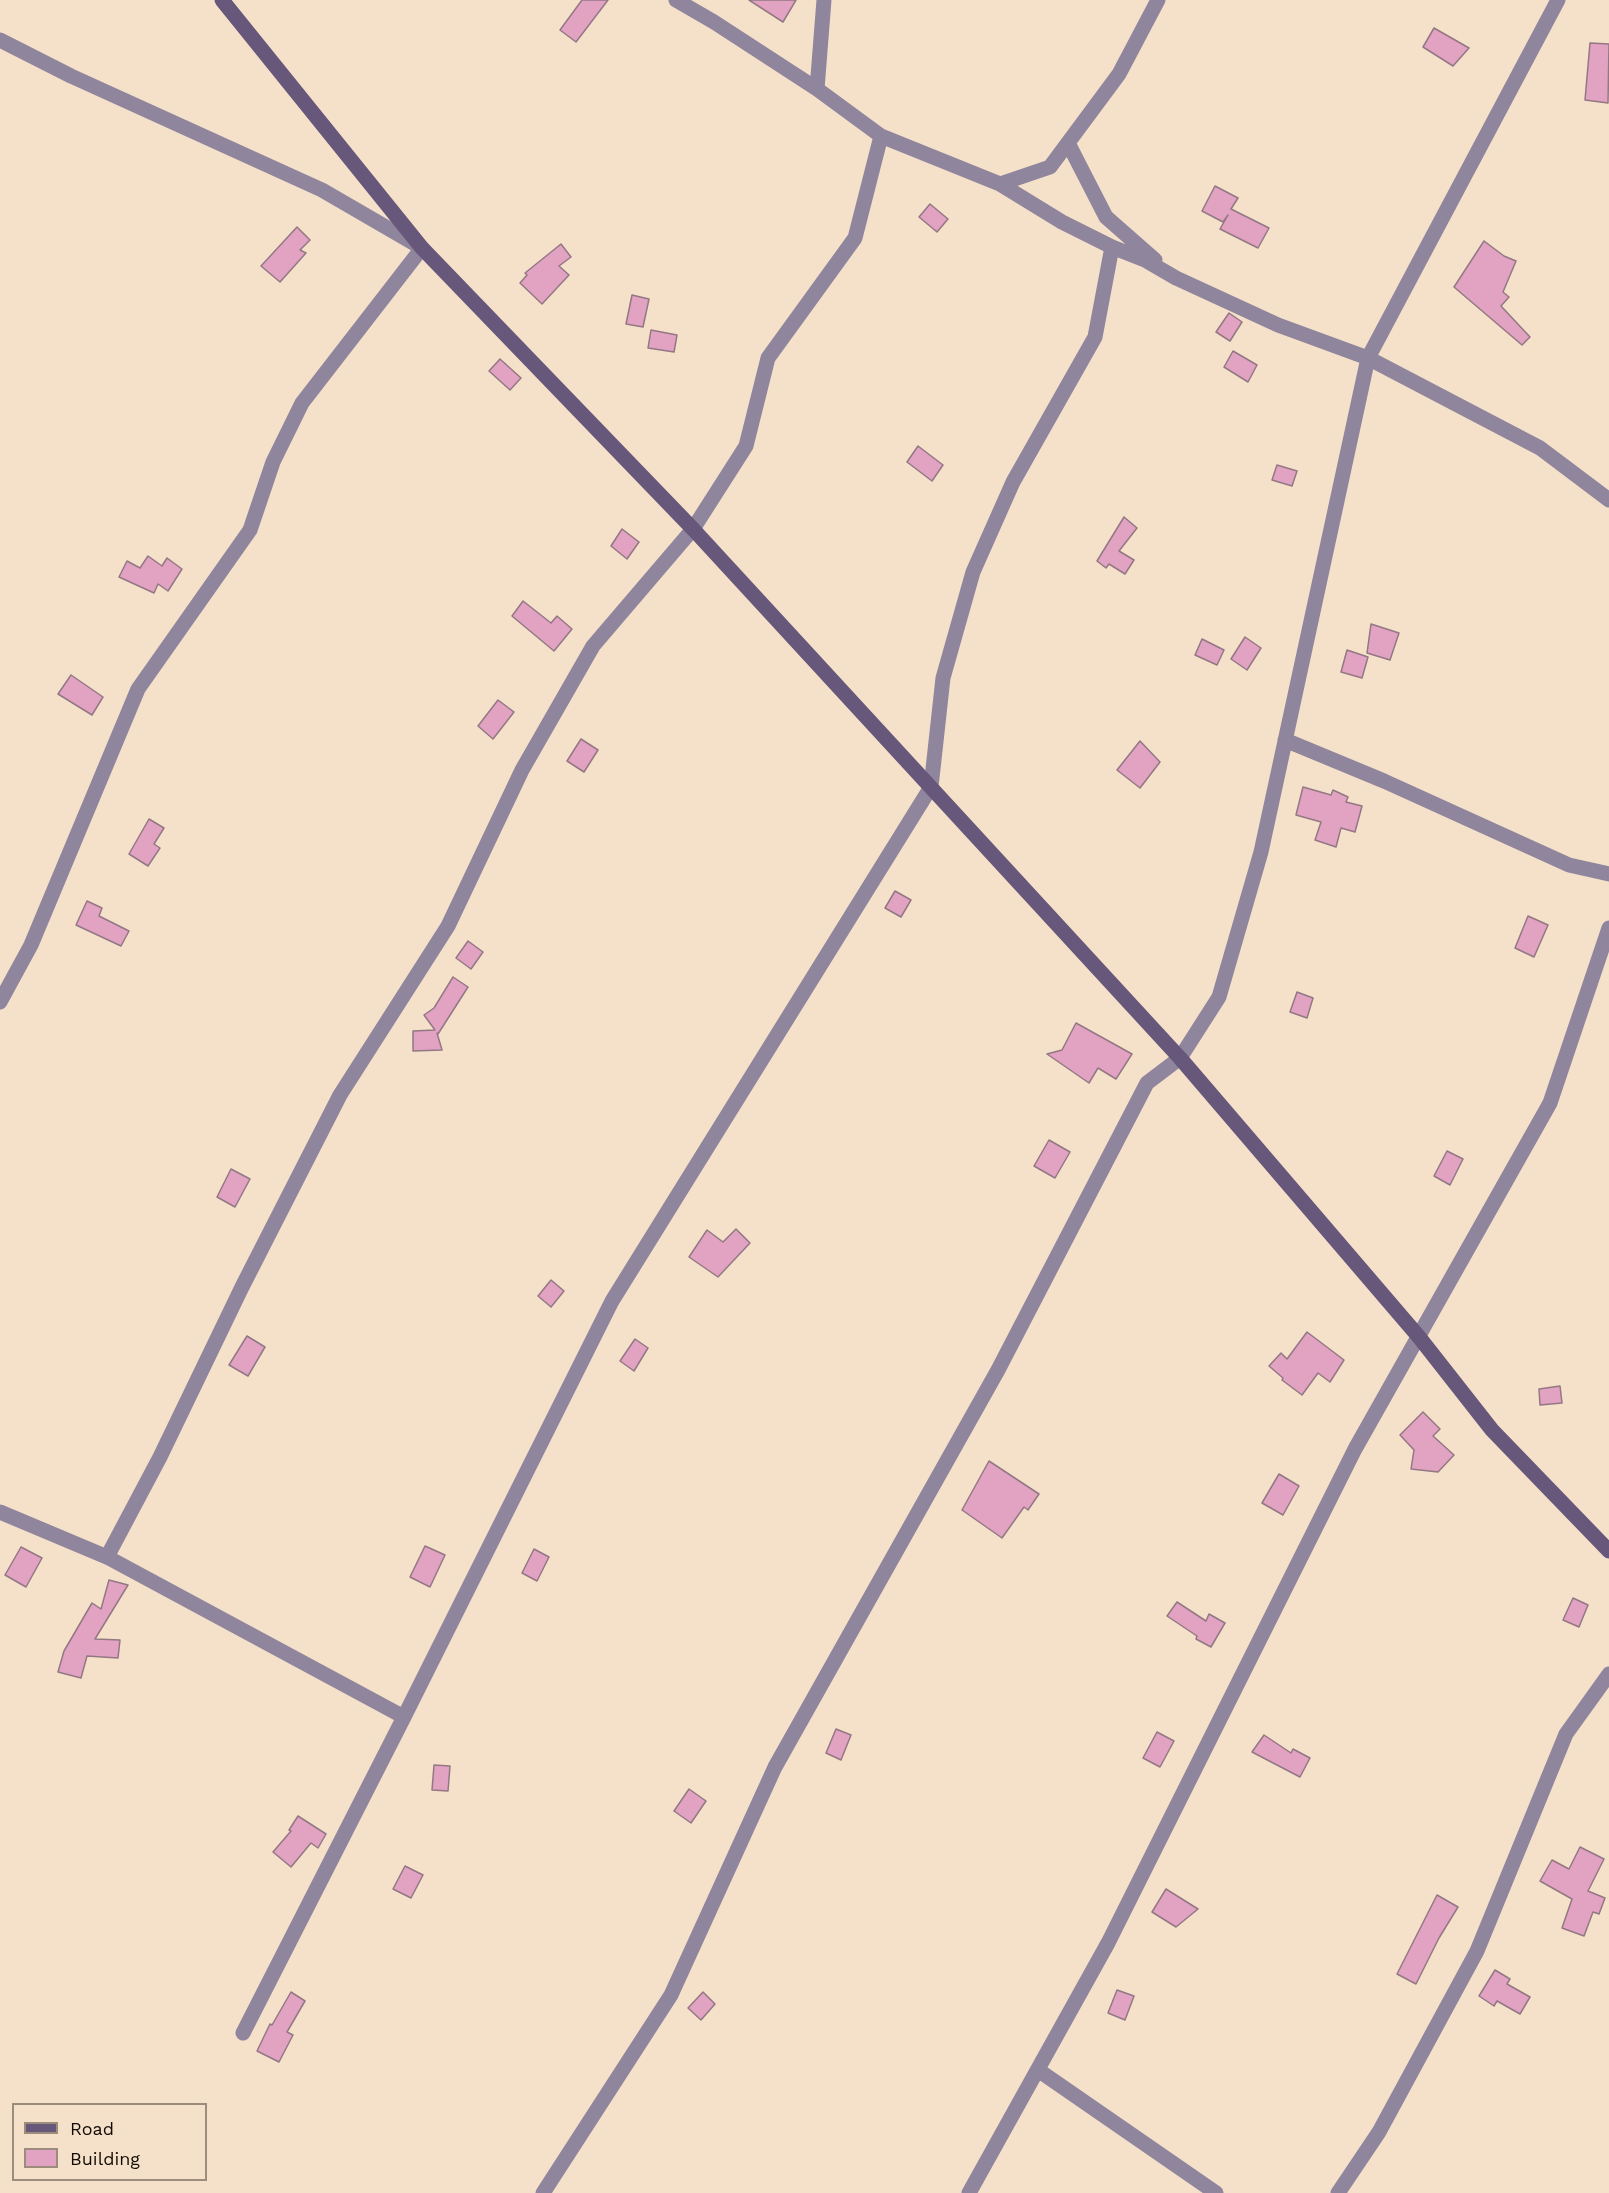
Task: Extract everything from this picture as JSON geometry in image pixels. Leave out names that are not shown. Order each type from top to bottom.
[{"type":"street","points":[[222,0],[422,248],[693,529],[1180,1058],[1419,1337],[1492,1430],[1609,1551]]},
{"type":"street","points":[[676,0],[817,89],[881,136],[1000,184],[1062,222],[1278,326],[1368,358],[1540,448],[1609,500]]},
{"type":"street","points":[[817,89],[824,0]]},
{"type":"street","points":[[1000,184],[1050,167],[1119,74],[1158,0]]},
{"type":"street","points":[[543,2193],[670,1995],[775,1767],[998,1370],[1147,1083],[1180,1058],[1219,997],[1261,852],[1368,358],[1558,0]]},
{"type":"street","points":[[0,40],[71,76],[322,190],[422,248]]},
{"type":"street","points":[[107,1557],[160,1457],[242,1287],[340,1095],[448,926],[522,770],[593,646],[693,529],[746,446],[768,358],[855,238],[881,136]]},
{"type":"street","points":[[1068,143],[1106,217],[1176,278]]},
{"type":"street","points":[[243,2033],[612,1301],[931,787],[943,678],[973,572],[1013,482],[1095,336],[1112,247]]},
{"type":"street","points":[[0,1002],[31,945],[138,689],[250,530],[273,462],[302,403],[422,248]]},
{"type":"street","points":[[1285,740],[1384,781],[1569,865],[1609,874]]},
{"type":"street","points":[[969,2193],[1108,1943],[1355,1449],[1550,1103],[1609,928]]},
{"type":"street","points":[[0,1512],[107,1557],[404,1717]]},
{"type":"street","points":[[1338,2193],[1379,2132],[1477,1951],[1566,1734],[1609,1674]]},
{"type":"street","points":[[1038,2070],[1216,2193]]},
{"type":"building","points":[[582,0],[608,0],[576,42],[560,30]]},
{"type":"building","points":[[749,0],[796,0],[783,22]]},
{"type":"building","points":[[1434,28],[1469,48],[1453,66],[1423,47]]},
{"type":"building","points":[[1590,43],[1609,44],[1608,103],[1585,100]]},
{"type":"building","points":[[1215,186],[1238,198],[1231,209],[1269,228],[1258,248],[1220,229],[1228,215],[1223,222],[1202,211]]},
{"type":"building","points":[[930,204],[948,219],[937,232],[919,217]]},
{"type":"building","points":[[297,227],[310,240],[300,250],[306,253],[280,282],[261,266]]},
{"type":"building","points":[[1484,241],[1504,256],[1516,261],[1503,292],[1509,297],[1501,306],[1530,337],[1522,345],[1454,287]]},
{"type":"building","points":[[561,244],[571,257],[559,266],[569,275],[542,304],[520,283],[527,275],[525,273]]},
{"type":"building","points":[[632,295],[649,299],[643,327],[626,324]]},
{"type":"building","points":[[1229,313],[1242,322],[1230,341],[1216,332]]},
{"type":"building","points":[[651,330],[677,335],[674,352],[648,348]]},
{"type":"building","points":[[1233,351],[1257,365],[1248,382],[1224,367]]},
{"type":"building","points":[[500,359],[521,378],[510,390],[489,371]]},
{"type":"building","points":[[918,446],[943,465],[932,481],[907,462]]},
{"type":"building","points":[[1277,465],[1297,471],[1292,486],[1272,480]]},
{"type":"building","points":[[1124,517],[1137,528],[1119,551],[1134,560],[1125,574],[1109,564],[1106,568],[1097,561]]},
{"type":"building","points":[[622,529],[639,542],[627,559],[611,546]]},
{"type":"building","points":[[148,556],[162,566],[167,558],[182,569],[168,591],[158,584],[154,593],[119,577],[127,561],[140,568]]},
{"type":"building","points":[[523,601],[551,623],[557,616],[572,629],[554,651],[512,616]]},
{"type":"building","points":[[1371,624],[1399,633],[1390,660],[1367,653]]},
{"type":"building","points":[[1245,637],[1261,648],[1247,670],[1231,659]]},
{"type":"building","points":[[1202,639],[1224,650],[1217,665],[1195,655]]},
{"type":"building","points":[[1347,650],[1368,657],[1362,678],[1341,672]]},
{"type":"building","points":[[71,675],[103,697],[92,715],[58,694]]},
{"type":"building","points":[[498,700],[514,712],[493,739],[478,726]]},
{"type":"building","points":[[581,739],[598,750],[584,772],[567,761]]},
{"type":"building","points":[[1140,741],[1160,762],[1140,788],[1117,770]]},
{"type":"building","points":[[1303,787],[1331,795],[1333,790],[1348,797],[1346,802],[1362,806],[1355,832],[1341,828],[1336,847],[1315,840],[1321,822],[1296,815]]},
{"type":"building","points":[[149,819],[164,828],[154,844],[160,848],[148,866],[129,854]]},
{"type":"building","points":[[895,891],[911,900],[901,917],[885,908]]},
{"type":"building","points":[[87,901],[102,908],[99,916],[129,931],[121,946],[76,925]]},
{"type":"building","points":[[1528,916],[1548,925],[1534,957],[1515,948]]},
{"type":"building","points":[[468,941],[483,952],[471,969],[456,958]]},
{"type":"building","points":[[453,977],[468,987],[437,1033],[442,1050],[413,1051],[413,1031],[435,1030],[424,1015],[434,1008]]},
{"type":"building","points":[[1297,992],[1313,998],[1307,1018],[1290,1012]]},
{"type":"building","points":[[1076,1023],[1132,1054],[1116,1079],[1098,1068],[1089,1083],[1047,1054],[1062,1050]]},
{"type":"building","points":[[1049,1140],[1070,1152],[1055,1178],[1034,1166]]},
{"type":"building","points":[[1447,1151],[1463,1159],[1450,1185],[1434,1176]]},
{"type":"building","points":[[231,1169],[250,1179],[235,1207],[217,1197]]},
{"type":"building","points":[[736,1229],[750,1243],[718,1277],[689,1257],[707,1230],[723,1242]]},
{"type":"building","points":[[551,1280],[564,1291],[551,1307],[538,1296]]},
{"type":"building","points":[[1307,1332],[1344,1360],[1330,1382],[1318,1373],[1302,1395],[1282,1380],[1283,1378],[1269,1366],[1281,1353],[1287,1359]]},
{"type":"building","points":[[247,1336],[265,1347],[248,1376],[229,1365]]},
{"type":"building","points":[[635,1339],[648,1348],[634,1371],[620,1361]]},
{"type":"building","points":[[1560,1386],[1562,1403],[1540,1405],[1539,1389]]},
{"type":"building","points":[[1423,1412],[1440,1429],[1433,1436],[1454,1455],[1438,1472],[1411,1469],[1414,1450],[1400,1435]]},
{"type":"building","points":[[989,1461],[1039,1494],[1028,1510],[1024,1507],[1002,1538],[962,1510]]},
{"type":"building","points":[[1279,1474],[1299,1486],[1283,1515],[1262,1503]]},
{"type":"building","points":[[425,1546],[445,1555],[430,1587],[410,1577]]},
{"type":"building","points":[[21,1547],[42,1558],[26,1587],[5,1575]]},
{"type":"building","points":[[534,1549],[549,1557],[537,1581],[522,1573]]},
{"type":"building","points":[[109,1580],[128,1585],[95,1639],[120,1640],[118,1658],[87,1656],[81,1678],[58,1672],[64,1651],[92,1603],[101,1609]]},
{"type":"building","points":[[1573,1598],[1588,1605],[1579,1627],[1563,1620]]},
{"type":"building","points":[[1177,1602],[1206,1621],[1209,1614],[1225,1623],[1211,1647],[1196,1639],[1197,1636],[1167,1616]]},
{"type":"building","points":[[836,1729],[851,1735],[841,1760],[826,1753]]},
{"type":"building","points":[[1157,1732],[1174,1741],[1160,1767],[1143,1758]]},
{"type":"building","points":[[1264,1735],[1291,1753],[1293,1749],[1310,1758],[1300,1777],[1252,1752]]},
{"type":"building","points":[[434,1765],[450,1766],[448,1791],[432,1790]]},
{"type":"building","points":[[689,1789],[706,1801],[691,1823],[674,1811]]},
{"type":"building","points":[[298,1816],[326,1834],[318,1848],[311,1843],[291,1867],[273,1852],[291,1831],[289,1830]]},
{"type":"building","points":[[1580,1847],[1604,1859],[1588,1891],[1605,1898],[1599,1914],[1593,1912],[1584,1936],[1562,1928],[1572,1899],[1540,1881],[1552,1860],[1569,1869]]},
{"type":"building","points":[[405,1866],[423,1875],[411,1898],[393,1889]]},
{"type":"building","points":[[1166,1889],[1198,1909],[1176,1927],[1152,1912]]},
{"type":"building","points":[[1437,1895],[1458,1907],[1439,1938],[1416,1984],[1397,1974]]},
{"type":"building","points":[[1495,1970],[1510,1979],[1507,1984],[1530,1997],[1520,2014],[1497,2001],[1494,2006],[1479,1996]]},
{"type":"building","points":[[1117,1990],[1134,1996],[1125,2020],[1108,2013]]},
{"type":"building","points":[[291,1992],[305,2001],[287,2032],[293,2035],[279,2062],[257,2051],[270,2024],[272,2025]]},
{"type":"building","points":[[703,1992],[715,2004],[701,2020],[688,2008]]}]
